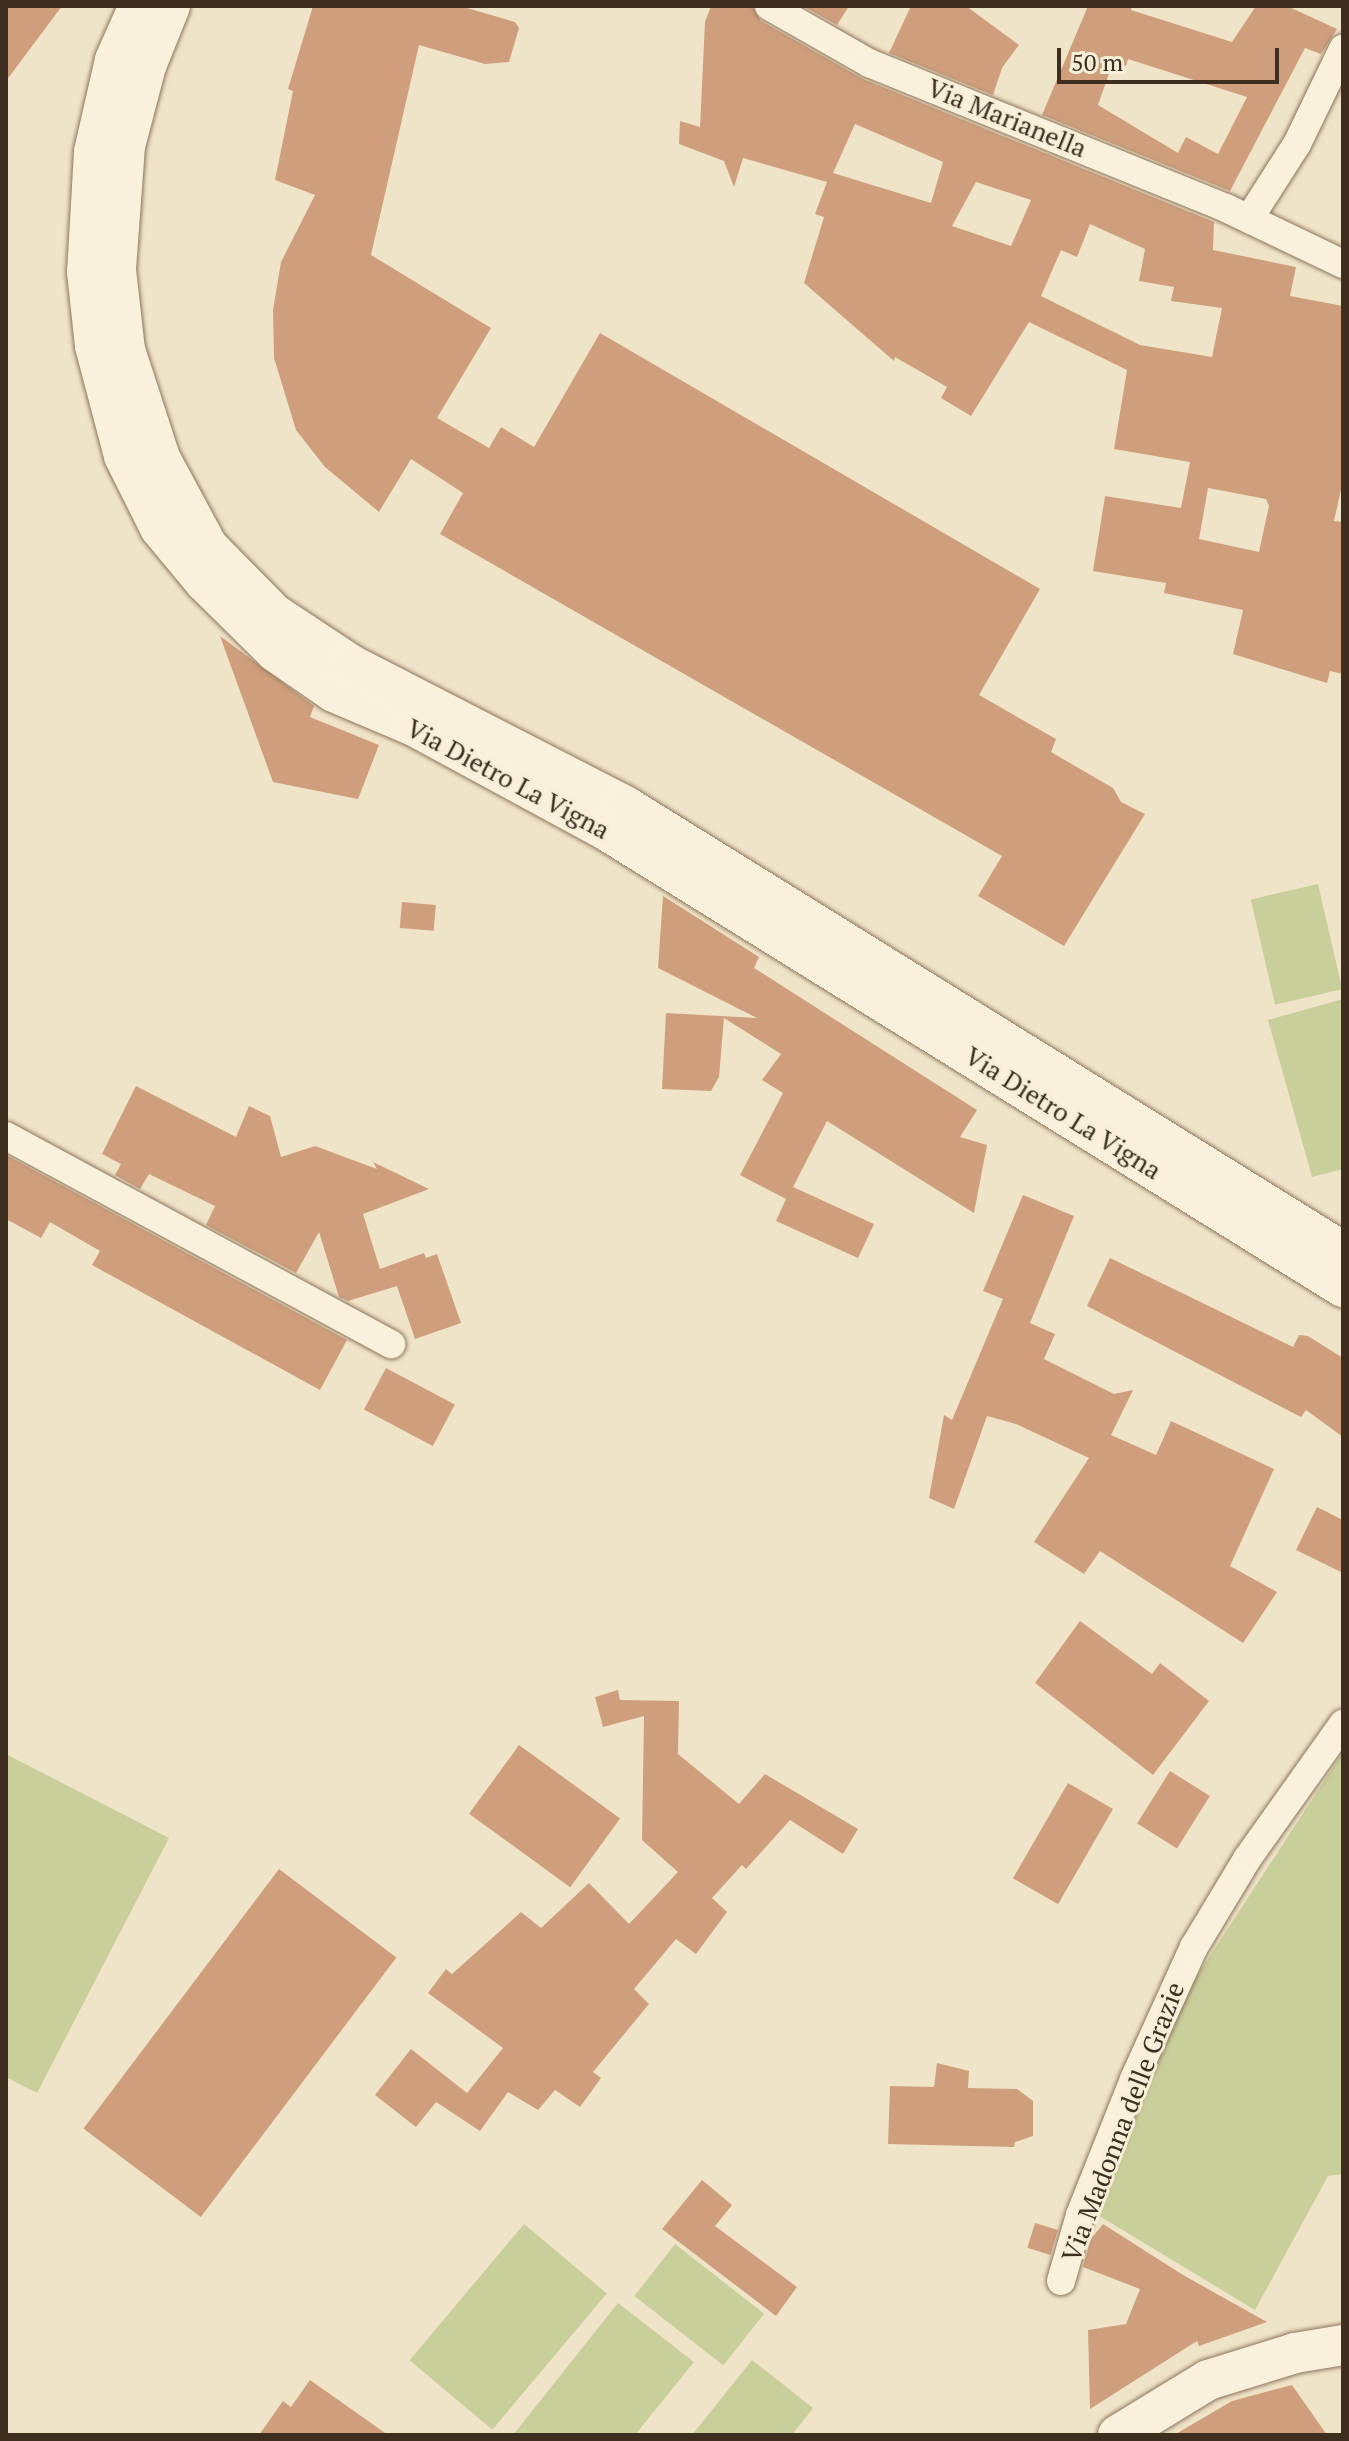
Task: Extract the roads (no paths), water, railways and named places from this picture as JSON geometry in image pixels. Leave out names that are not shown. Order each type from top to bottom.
[{"type":"street","name":"Via Dietro La Vigna","points":[[139,6],[115,60],[94,152],[87,272],[95,346],[124,456],[160,528],[204,581],[276,652],[334,692],[414,726],[609,832],[1343,1287]]},
{"type":"street","name":"Via Dietro La Vigna","points":[[170,6],[146,66],[125,146],[116,270],[125,350],[160,458],[208,547],[274,614],[351,665],[625,806],[1343,1252]]},
{"type":"street","name":"Via Marianella","points":[[769,6],[869,63],[1249,219]]},
{"type":"street","points":[[1343,49],[1297,144],[1249,219],[1343,264]]},
{"type":"street","points":[[6,1136],[391,1344]]},
{"type":"street","name":"Via Madonna delle Grazie","points":[[1061,2281],[1080,2215],[1134,2079],[1194,1947],[1247,1859],[1343,1724]]},
{"type":"street","points":[[1118,2435],[1208,2380],[1295,2353],[1343,2345]]}]
